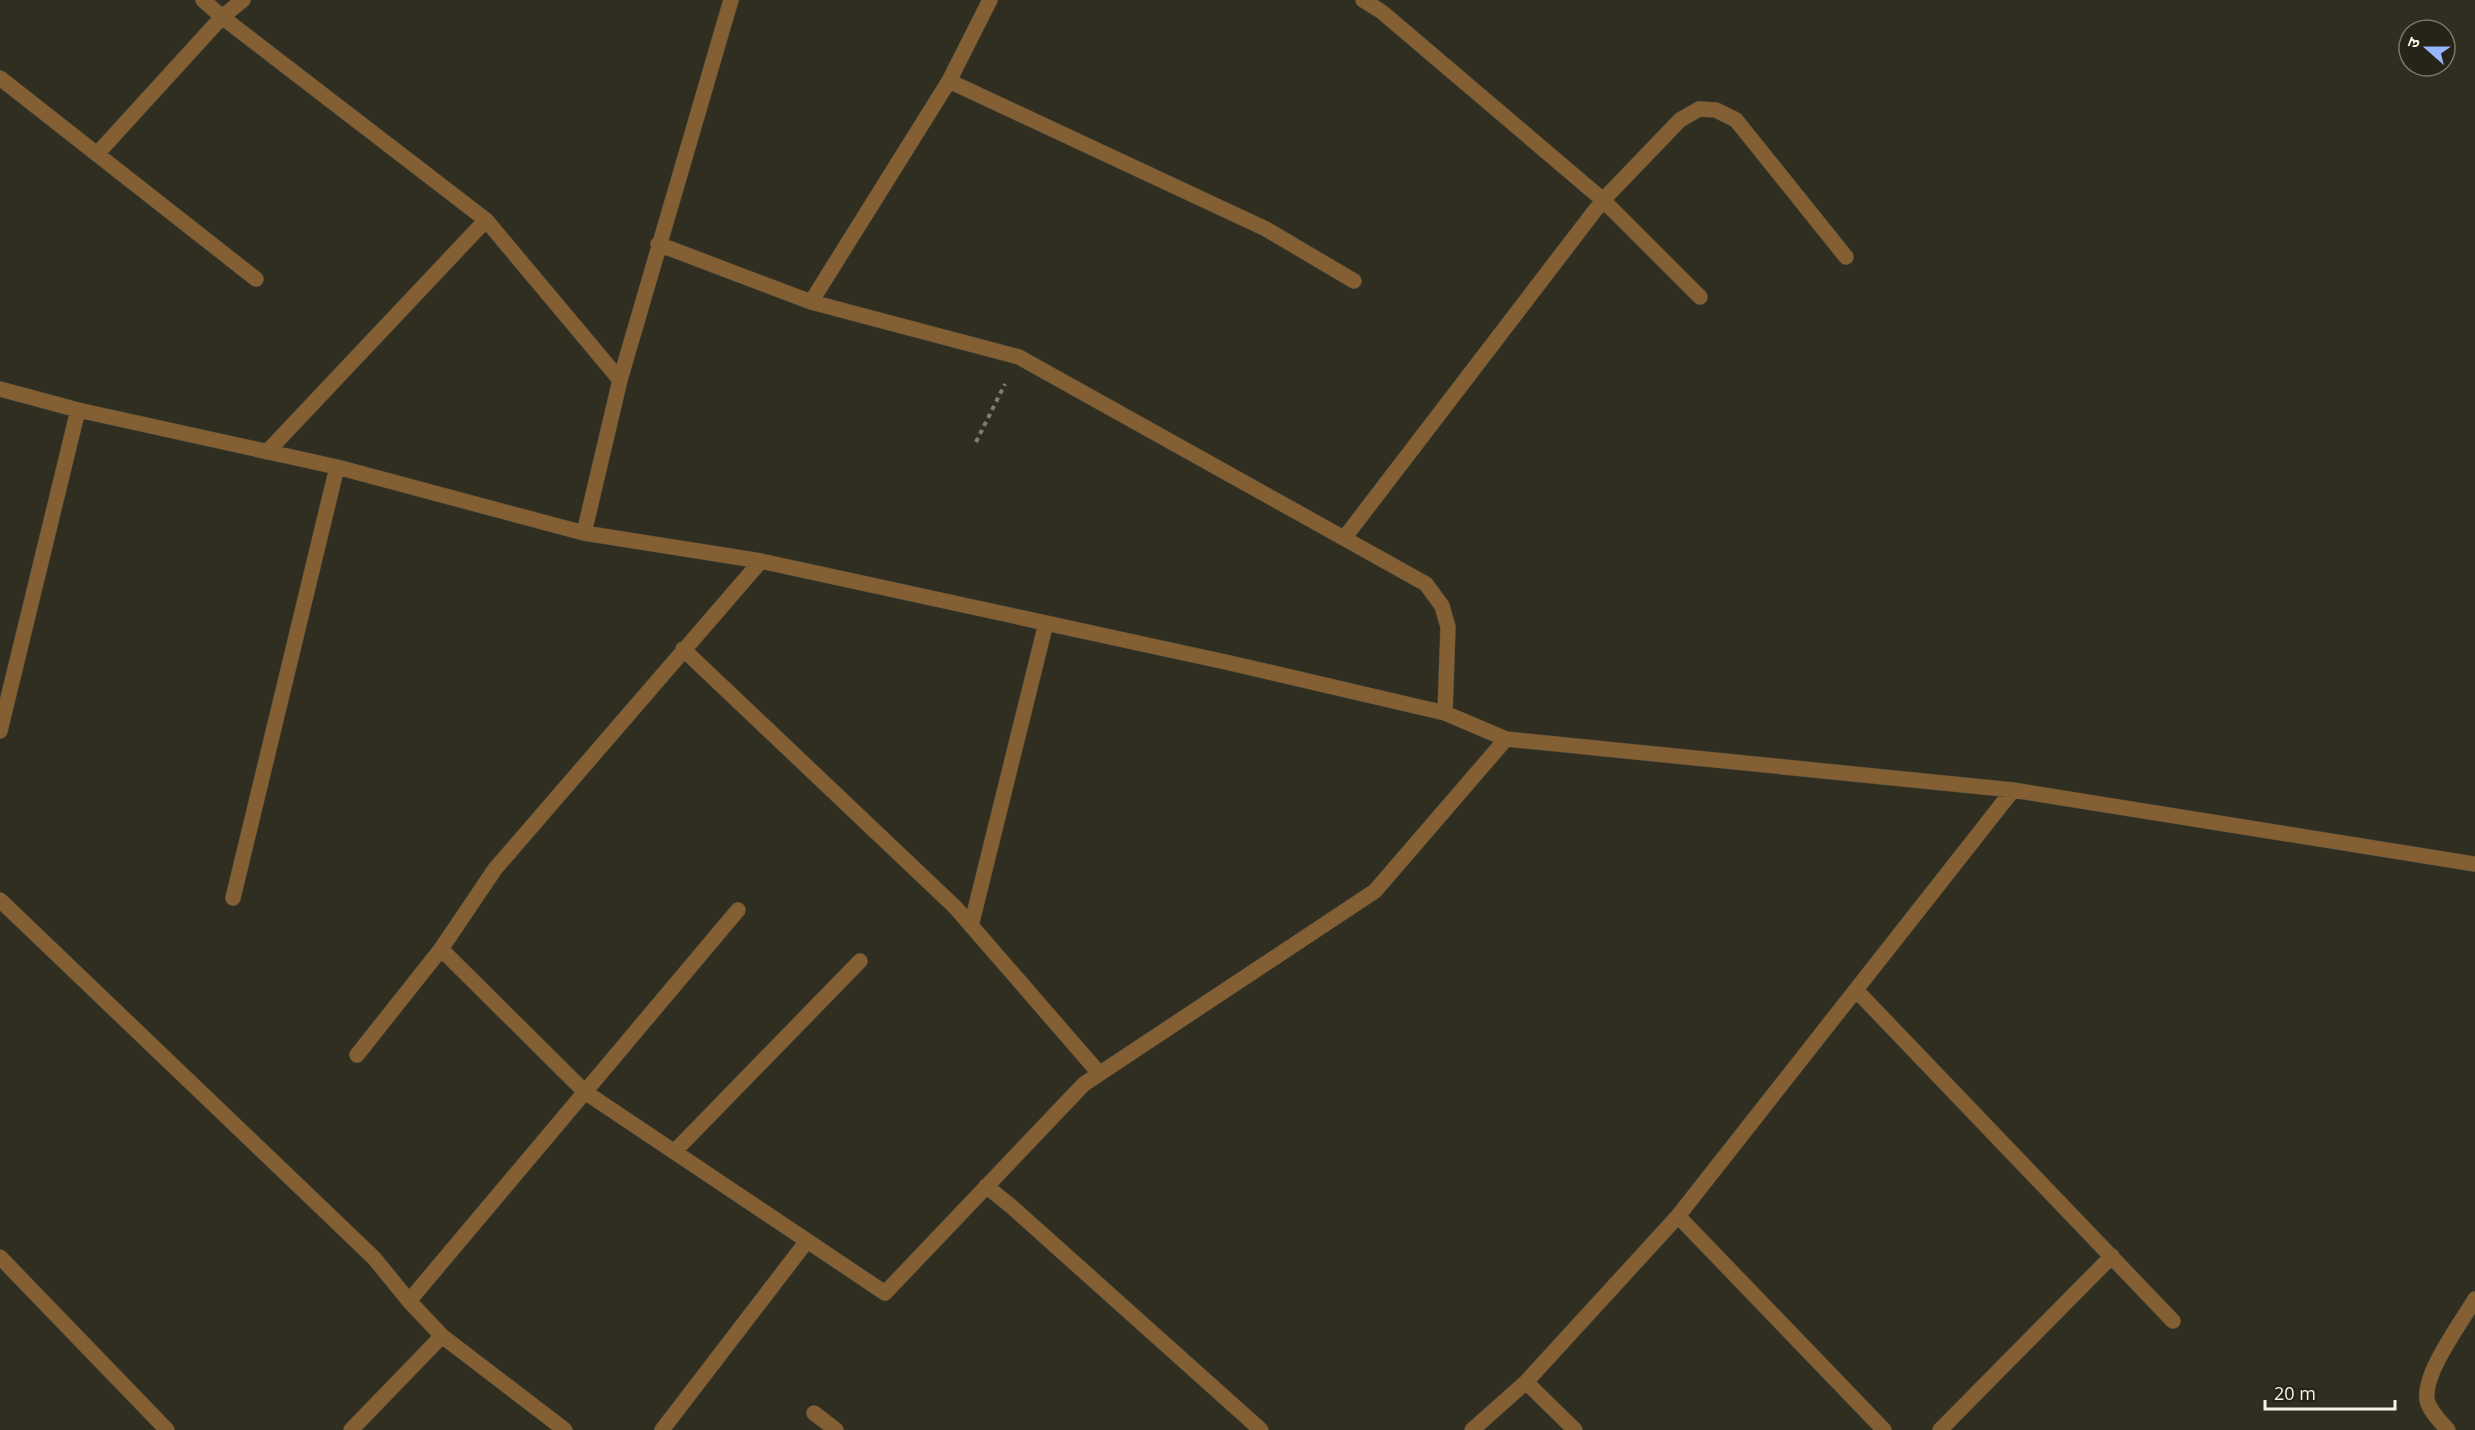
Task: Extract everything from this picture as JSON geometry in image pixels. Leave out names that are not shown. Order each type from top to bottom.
[{"type":"street","points":[[203,0],[486,220],[620,380]]},
{"type":"street","points":[[97,154],[222,17],[243,0]]},
{"type":"street","points":[[584,533],[620,380],[731,0]]},
{"type":"street","points":[[811,302],[949,81],[990,0]]},
{"type":"street","points":[[1363,0],[1382,12],[1603,200],[1700,297]]},
{"type":"street","points":[[0,78],[256,279]]},
{"type":"street","points":[[949,81],[1266,229],[1354,281]]},
{"type":"street","points":[[1345,537],[1603,200],[1680,120],[1699,109],[1716,110],[1736,120],[1846,257]]},
{"type":"street","points":[[267,452],[486,220]]},
{"type":"street","points":[[658,244],[811,302],[1018,357],[1426,584],[1442,606],[1448,627],[1445,713]]},
{"type":"street","points":[[0,389],[78,410],[337,467],[584,533],[761,561],[1445,713],[1506,739],[2013,790],[2475,864]]},
{"type":"street","points":[[0,731],[78,410]]},
{"type":"street","points":[[233,898],[337,467]]},
{"type":"street","points":[[357,1055],[441,949],[495,869],[761,561]]},
{"type":"street","points":[[971,926],[1046,623]]},
{"type":"street","points":[[683,649],[946,899],[1099,1073]]},
{"type":"street","points":[[441,949],[585,1092],[885,1293],[1084,1084],[1375,891],[1506,739]]},
{"type":"street","points":[[1472,1430],[1526,1382],[1678,1216],[2013,790]]},
{"type":"street","points":[[0,900],[374,1258],[409,1301],[442,1336],[565,1430]]},
{"type":"street","points":[[409,1301],[738,910]]},
{"type":"street","points":[[675,1152],[860,961]]},
{"type":"street","points":[[1856,990],[2174,1321]]},
{"type":"street","points":[[986,1186],[1261,1430]]},
{"type":"street","points":[[1678,1216],[1884,1430]]},
{"type":"street","points":[[662,1430],[807,1241]]},
{"type":"street","points":[[1940,1430],[2112,1256]]},
{"type":"street","points":[[0,1257],[167,1430]]},
{"type":"street","points":[[2448,1430],[2431,1411],[2427,1398],[2430,1376],[2475,1299]]},
{"type":"street","points":[[351,1430],[442,1336]]},
{"type":"street","points":[[1526,1382],[1575,1430]]},
{"type":"street","points":[[814,1413],[836,1430]]},
{"type":"path","points":[[976,442],[1018,357]]}]
